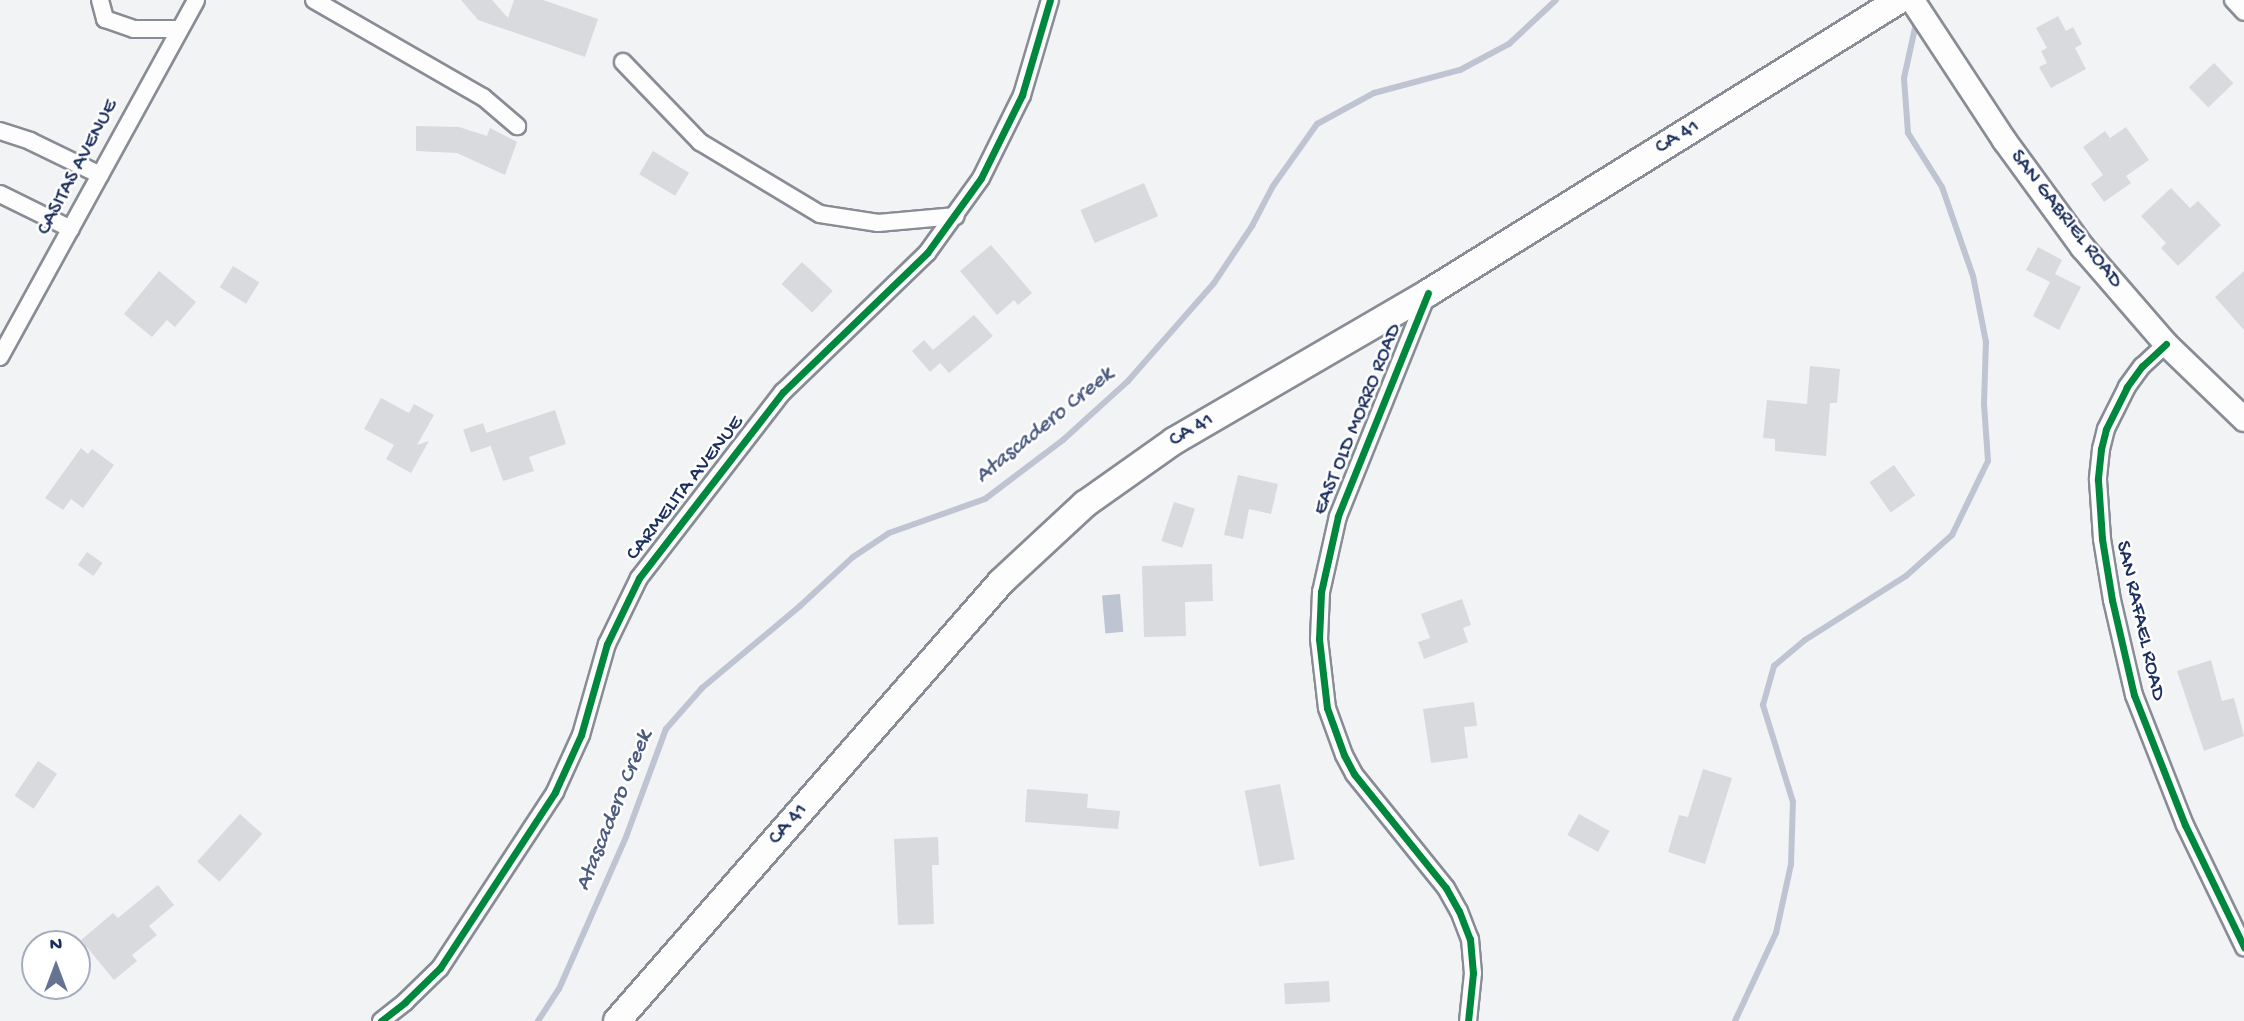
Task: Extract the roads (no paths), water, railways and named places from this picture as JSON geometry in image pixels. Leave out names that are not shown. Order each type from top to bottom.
[{"type":"main road","name":"CA 41","points":[[617,1021],[1001,582],[1086,504],[1174,441],[1428,293],[1899,0]]},
{"type":"street","points":[[100,0],[105,19],[134,29],[179,29]]},
{"type":"street","name":"CASITAS AVENUE","points":[[0,357],[196,0]]},
{"type":"street","points":[[314,0],[483,97],[517,126]]},
{"type":"street","name":"CARMELITA AVENUE","points":[[381,1021],[440,968],[555,792],[581,735],[607,644],[639,578],[783,391],[885,296],[927,253],[956,216],[1003,137],[1021,95],[1051,0]]},
{"type":"street","name":"SAN GABRIEL ROAD","points":[[1912,0],[2004,140],[2082,247],[2165,344],[2244,419]]},
{"type":"street","points":[[2233,0],[2244,12]]},
{"type":"street","points":[[623,61],[700,142],[820,214],[878,223],[956,216]]},
{"type":"street","points":[[0,131],[30,141],[100,175]]},
{"type":"street","points":[[0,194],[71,229]]},
{"type":"street","name":"EAST OLD MORRO ROAD","points":[[1428,293],[1338,516],[1321,592],[1319,639],[1327,708],[1344,755],[1354,774],[1446,888],[1470,939],[1473,973],[1468,1021]]},
{"type":"street","name":"SAN RAFAEL ROAD","points":[[2165,344],[2142,366],[2127,387],[2106,429],[2098,480],[2102,539],[2112,600],[2134,695],[2185,825],[2244,947]]},
{"type":"waterway","name":"Atascadero Creek","points":[[538,1021],[559,989],[626,837],[666,729],[702,688],[800,606],[853,557],[889,533],[985,499],[1063,440],[1128,381],[1214,283],[1252,226],[1273,186],[1317,124],[1374,93],[1460,70],[1509,44],[1556,0]]},
{"type":"waterway","points":[[1735,1021],[1776,933],[1791,864],[1793,802],[1763,705],[1774,666],[1805,640],[1906,576],[1952,535],[1988,461],[1984,404],[1986,342],[1973,276],[1942,187],[1908,133],[1904,78],[1917,19]]}]
